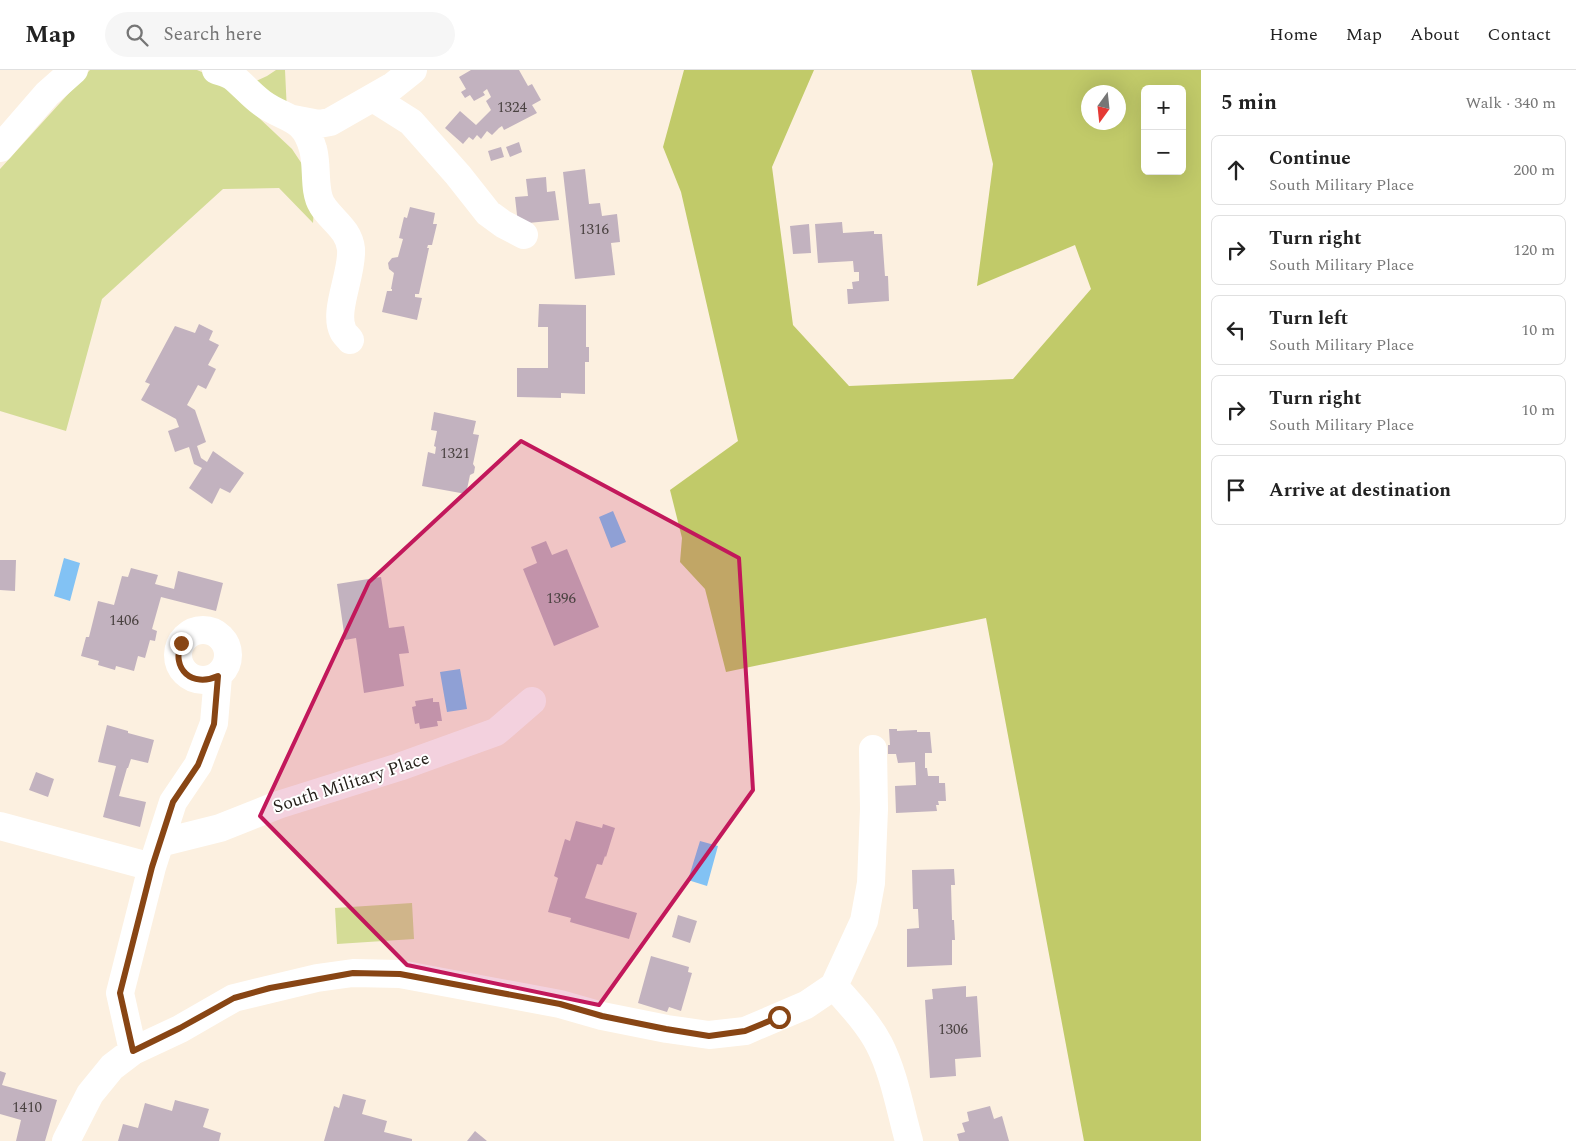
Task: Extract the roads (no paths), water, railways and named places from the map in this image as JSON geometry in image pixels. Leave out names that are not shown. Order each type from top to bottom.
[{"type":"street","points":[[0,148],[47,94],[74,70]]},
{"type":"street","points":[[235,72],[245,90],[263,104],[293,119],[318,124],[330,122],[373,98],[393,86],[413,70]]},
{"type":"street","points":[[373,98],[410,122],[488,213],[503,224],[524,235]]},
{"type":"street","points":[[293,119],[307,133],[313,150],[317,173],[317,192],[322,206],[338,222],[351,247],[350,266],[340,320],[343,332],[350,340]]},
{"type":"street","points":[[133,1051],[120,993],[156,855],[173,802],[198,765],[214,724],[218,676]]},
{"type":"street","name":"South Military Place","points":[[0,826],[156,855],[278,805],[399,767],[496,732],[532,701]]},
{"type":"street","points":[[66,1141],[90,1094],[112,1067],[133,1051],[234,998],[307,980],[353,973],[400,974],[560,1004],[602,1016],[709,1036],[745,1031],[806,1005],[834,986],[864,921],[871,883],[874,809],[872,749]]},
{"type":"street","points":[[834,986],[859,1014],[879,1044],[891,1075],[908,1141]]},
{"type":"water","points":[[613,511],[626,542],[611,548],[599,517]]},
{"type":"water","points":[[64,558],[80,563],[70,601],[54,596]]},
{"type":"water","points":[[460,669],[467,709],[447,712],[440,672]]},
{"type":"water","points":[[700,841],[718,846],[707,886],[688,880]]}]
